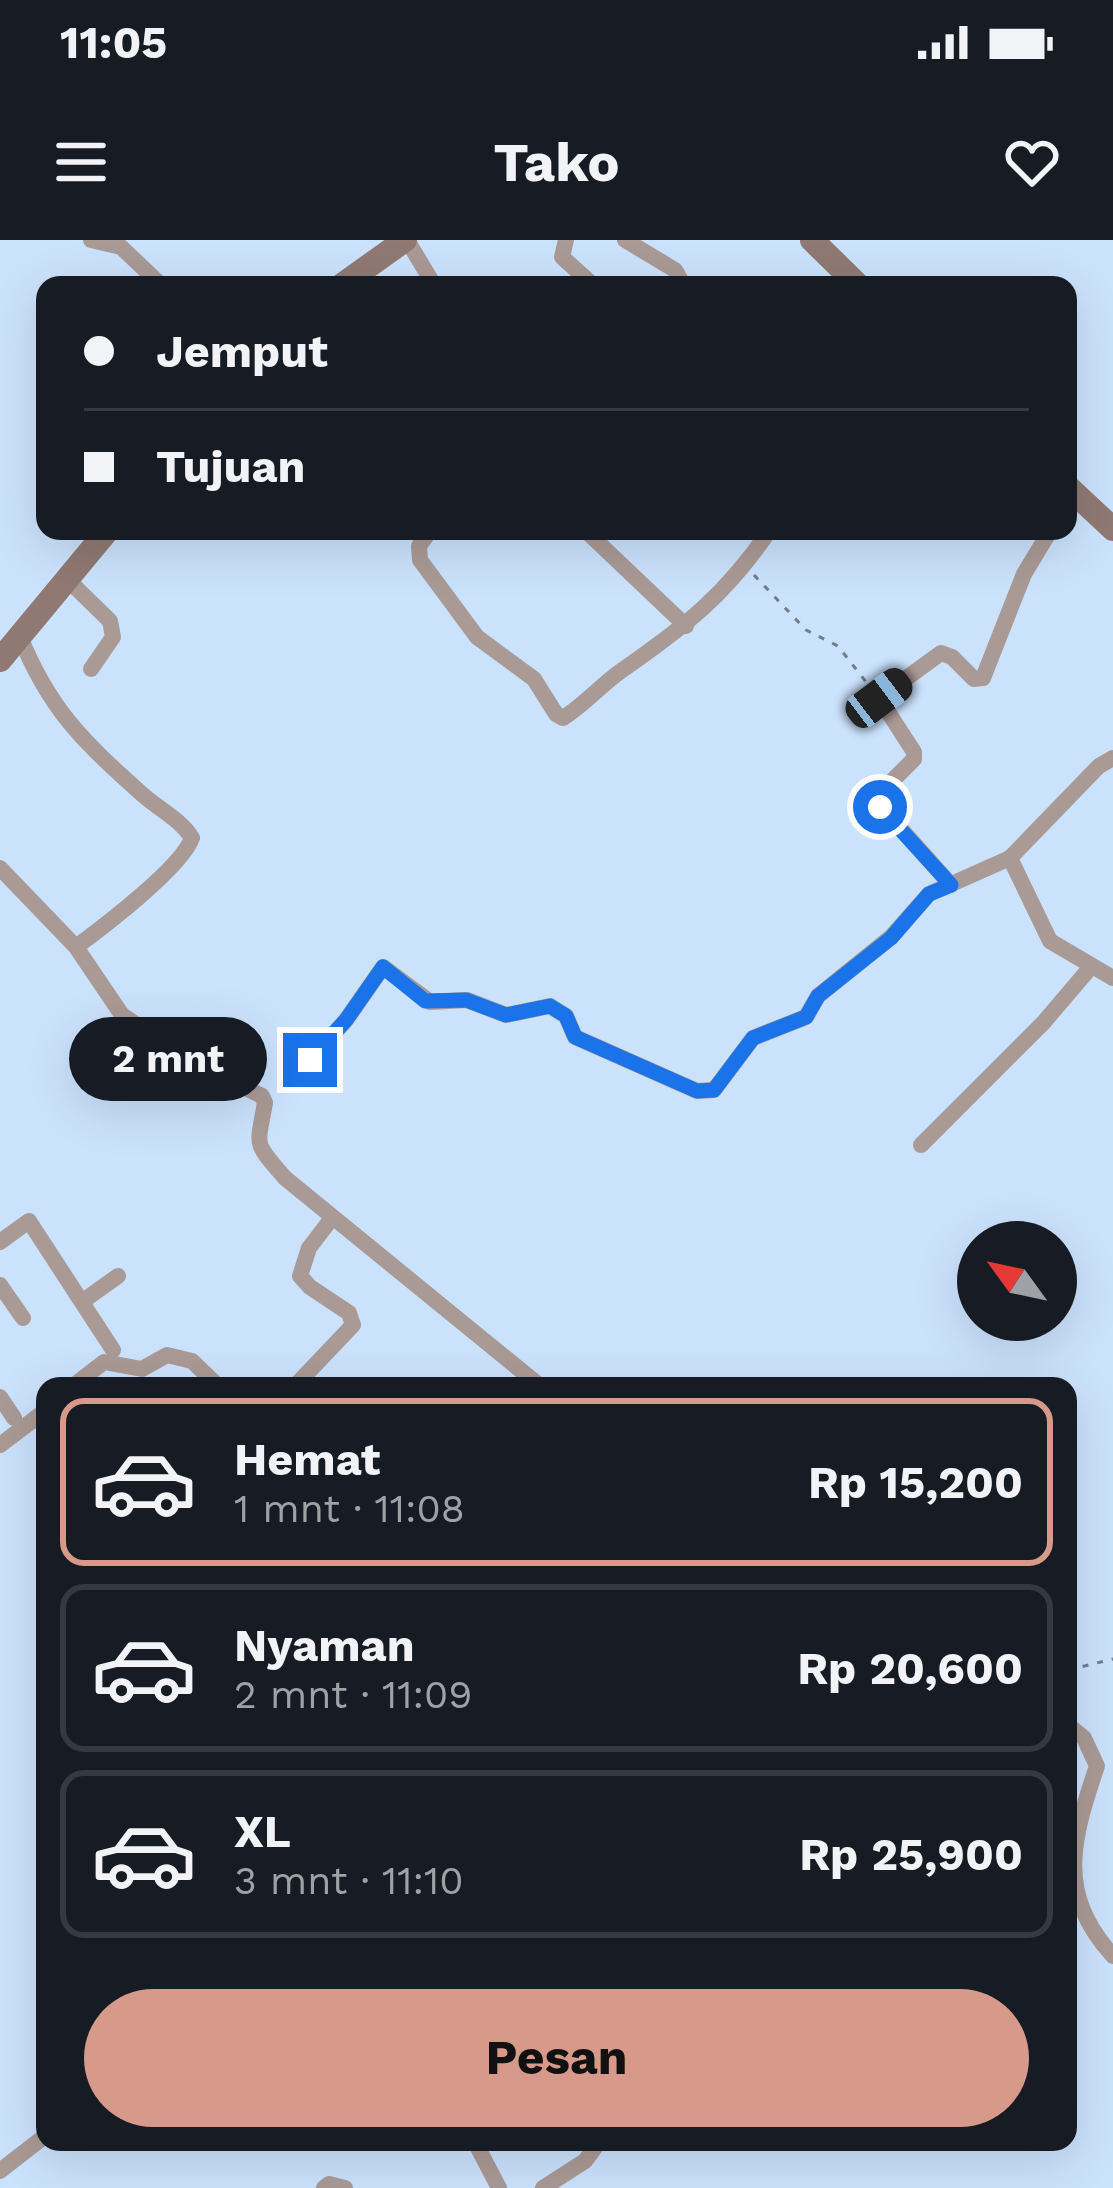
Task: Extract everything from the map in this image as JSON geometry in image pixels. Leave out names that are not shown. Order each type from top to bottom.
[{"type":"main road","points":[[355,276],[406,240]]},
{"type":"main road","points":[[812,240],[849,276]]},
{"type":"main road","points":[[1077,501],[1113,530]]},
{"type":"main road","points":[[0,660],[100,540]]},
{"type":"street","points":[[91,240],[121,247],[151,276]]},
{"type":"street","points":[[406,240],[428,276]]},
{"type":"street","points":[[566,240],[562,257],[582,276]]},
{"type":"street","points":[[626,240],[678,276]]},
{"type":"street","points":[[423,540],[420,560],[477,637],[534,680],[563,718],[686,626],[746,566],[763,540]]},
{"type":"street","points":[[595,540],[686,626]]},
{"type":"street","points":[[951,885],[877,802],[914,759],[879,698],[941,653],[952,657],[974,679],[983,678],[1024,574],[1045,540]]},
{"type":"street","points":[[68,580],[110,621],[113,638],[91,669]]},
{"type":"street","points":[[19,634],[36,678],[58,711],[91,748],[192,838],[167,870],[76,947]]},
{"type":"street","points":[[310,1060],[346,1020],[383,967],[425,1001],[466,1000],[506,1015],[555,1007],[566,1016],[575,1037],[697,1091],[714,1090],[753,1038],[806,1017],[818,996],[891,938],[929,894],[1010,858],[1099,766],[1113,758]]},
{"type":"street","points":[[1010,858],[1050,941],[1113,978]]},
{"type":"street","points":[[0,868],[76,947],[122,1015],[189,1060],[262,1096],[265,1103],[256,1136],[285,1178],[529,1377]]},
{"type":"street","points":[[921,1145],[1044,1022],[1090,968]]},
{"type":"street","points":[[304,1377],[353,1325],[350,1313],[300,1276],[309,1248],[332,1218]]},
{"type":"street","points":[[0,1242],[29,1221],[113,1350]]},
{"type":"street","points":[[83,1301],[118,1276]]},
{"type":"street","points":[[0,1285],[23,1318]]},
{"type":"street","points":[[85,1377],[104,1362],[142,1369],[167,1355],[192,1361],[209,1377]]},
{"type":"street","points":[[0,1397],[14,1418]]},
{"type":"street","points":[[0,1445],[36,1418]]},
{"type":"street","points":[[1077,1732],[1096,1766],[1080,1812],[1077,1839]]},
{"type":"street","points":[[1077,1898],[1083,1915],[1113,1956]]},
{"type":"street","points":[[0,2171],[36,2143]]},
{"type":"street","points":[[480,2151],[499,2188]]},
{"type":"street","points":[[543,2188],[592,2151]]},
{"type":"street","points":[[324,2188],[329,2184],[345,2188]]},
{"type":"path","points":[[746,566],[806,630],[838,646],[879,698]]},
{"type":"path","points":[[1077,1668],[1113,1659]]},
{"type":"route","points":[[310,1060],[346,1020],[383,967],[425,1001],[466,1000],[506,1015],[555,1007],[569,1021],[571,1035],[697,1091],[714,1090],[753,1038],[806,1017],[818,996],[891,938],[929,894],[951,885],[880,807]]}]
